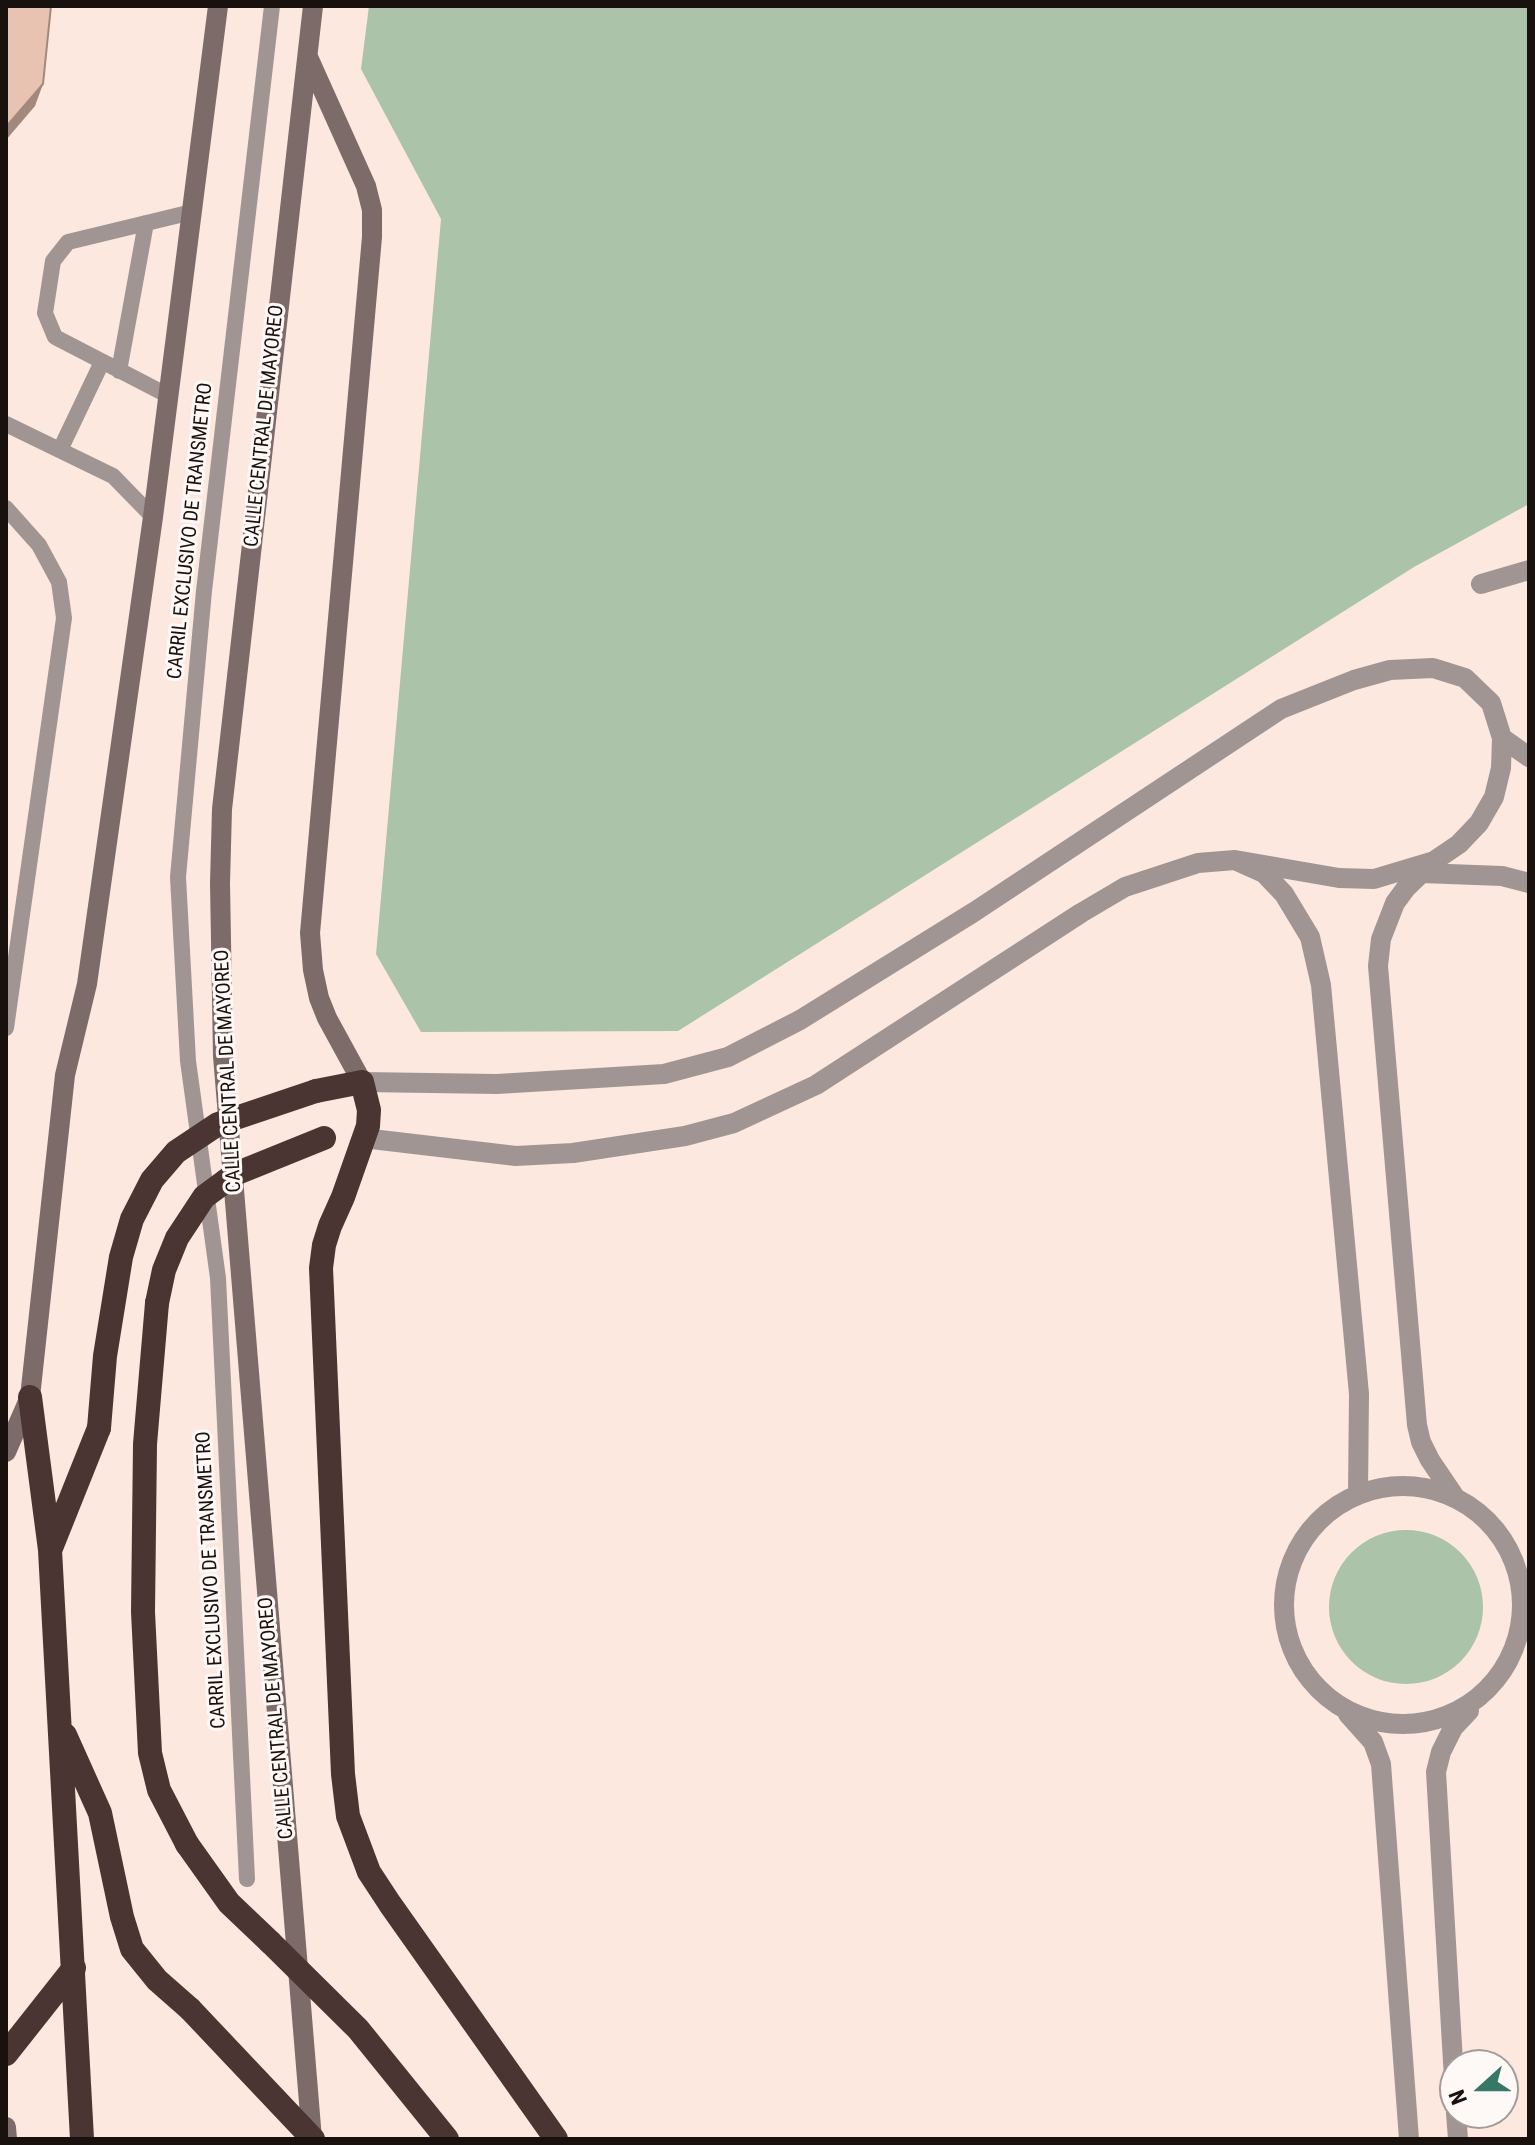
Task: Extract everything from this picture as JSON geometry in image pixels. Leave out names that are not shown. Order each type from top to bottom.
[{"type":"highway","points":[[50,1550],[99,1428],[105,1356],[121,1257],[132,1219],[152,1180],[176,1152],[218,1124],[316,1091],[362,1082],[369,1110],[368,1126],[327,1236],[321,1268],[342,1758],[348,1816],[369,1872],[556,2139]]},
{"type":"highway","points":[[363,1138],[324,1138],[235,1174],[204,1197],[177,1238],[164,1270],[157,1303],[145,1444],[143,1612],[150,1753],[159,1790],[187,1844],[229,1903],[358,2029],[447,2139]]},
{"type":"highway","points":[[30,1397],[50,1550],[82,2139]]},
{"type":"highway","points":[[58,1720],[100,1813],[122,1917],[132,1949],[157,1980],[190,2009],[313,2139]]},
{"type":"highway","points":[[6,2054],[74,1968]]},
{"type":"main road","points":[[6,1452],[30,1397],[65,1075],[87,984],[153,517],[218,6]]},
{"type":"main road","name":"CALLE CENTRAL DE MAYOREO","points":[[313,6],[222,809],[220,883],[223,1056],[313,2139]]},
{"type":"main road","points":[[307,54],[366,186],[372,210],[310,933],[319,998],[362,1082]]},
{"type":"main road","points":[[6,2127],[7,2139]]},
{"type":"street","points":[[1481,584],[1529,570]]},
{"type":"street","points":[[362,1082],[497,1084],[664,1074],[728,1057],[800,1020],[974,912],[1281,709],[1354,680],[1390,670],[1433,668],[1465,678],[1491,703],[1502,738],[1501,768],[1494,797],[1479,823],[1459,844],[1428,867],[1395,903],[1381,939],[1378,966],[1417,1425],[1430,1460],[1455,1497]]},
{"type":"street","points":[[1502,738],[1529,757]]},
{"type":"street","points":[[1235,860],[1264,873],[1292,905],[1310,937],[1321,985],[1359,1394],[1358,1493]]},
{"type":"street","points":[[363,1138],[403,1145],[530,1155],[573,1153],[685,1136],[734,1123],[816,1085],[1125,887],[1198,863],[1235,860],[1339,878],[1363,879],[1428,867],[1502,876],[1529,883]]},
{"type":"street","points":[[1409,2139],[1381,1764],[1373,1742],[1346,1711],[1315,1687],[1293,1655],[1283,1618],[1285,1578],[1300,1542],[1325,1513],[1358,1493],[1390,1485],[1424,1487],[1455,1497],[1487,1519],[1510,1551],[1522,1588],[1521,1627],[1508,1664],[1453,1728],[1441,1752],[1436,1772],[1452,2049]]},
{"type":"street","points":[[1346,1711],[1381,1724],[1418,1725],[1454,1715],[1485,1694]]},
{"type":"lane","name":"CARRIL EXCLUSIVO DE TRANSMETRO","points":[[247,1879],[218,1278],[188,1061],[178,877],[205,575],[272,6]]},
{"type":"lane","points":[[169,396],[55,337],[45,313],[53,261],[68,242],[192,212]]},
{"type":"lane","points":[[119,371],[146,223]]},
{"type":"lane","points":[[60,450],[102,362]]},
{"type":"lane","points":[[6,424],[113,476],[153,517]]},
{"type":"lane","points":[[6,508],[39,545],[59,582],[64,618],[6,1028]]},
{"type":"green space","points":[[369,6],[1529,6],[1529,504],[1414,567],[678,1031],[421,1032],[376,954],[441,219],[361,69]]},
{"type":"green space","points":[[1406,1530],[1435,1536],[1460,1553],[1477,1578],[1483,1607],[1477,1636],[1460,1661],[1435,1678],[1406,1684],[1377,1678],[1352,1661],[1335,1636],[1329,1607],[1335,1578],[1352,1553],[1377,1536]]},
{"type":"building","points":[[6,6],[51,6],[43,84],[6,127]]}]
